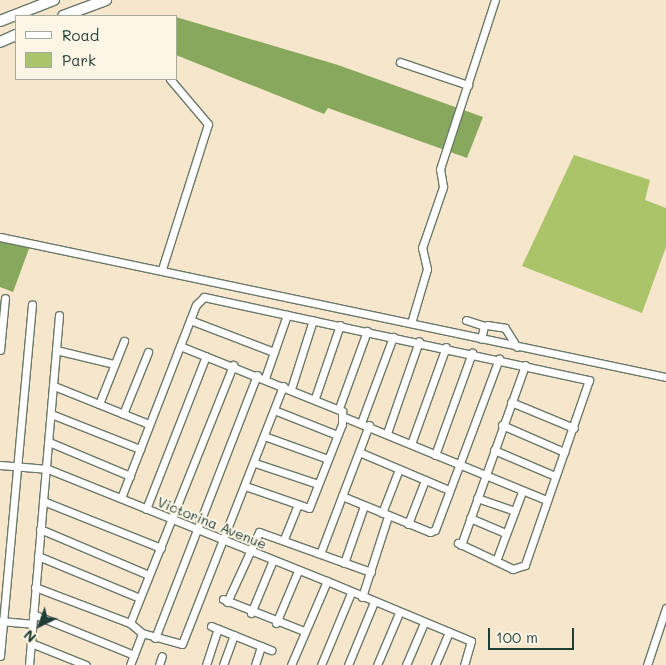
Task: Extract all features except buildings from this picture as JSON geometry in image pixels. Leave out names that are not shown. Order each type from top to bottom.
[{"type":"highway","points":[[15,15],[54,0]]},
{"type":"highway","points":[[67,15],[106,0]]},
{"type":"highway","points":[[0,21],[15,15]]},
{"type":"highway","points":[[0,42],[15,35]]},
{"type":"street","points":[[411,323],[427,270],[422,248],[443,187],[440,169],[494,0]]},
{"type":"street","points":[[400,62],[468,85]]},
{"type":"street","points":[[162,269],[208,124],[171,80]]},
{"type":"street","points":[[0,238],[162,269],[517,347],[666,377]]},
{"type":"street","points":[[121,498],[190,320],[204,297],[419,341],[525,365],[590,381],[546,500],[525,565],[513,569],[459,544],[525,365]]},
{"type":"street","points":[[0,350],[2,310],[5,298]]},
{"type":"street","points":[[0,656],[32,304]]},
{"type":"street","points":[[29,665],[40,529],[48,469],[58,315]]},
{"type":"street","points":[[265,378],[287,315]]},
{"type":"street","points":[[190,320],[274,352]]},
{"type":"street","points":[[291,389],[313,320]]},
{"type":"street","points":[[466,320],[484,326],[481,339]]},
{"type":"street","points":[[315,398],[340,325]]},
{"type":"street","points":[[487,325],[504,328],[517,347]]},
{"type":"street","points":[[339,408],[367,331]]},
{"type":"street","points":[[361,423],[393,337]]},
{"type":"street","points":[[100,404],[124,341]]},
{"type":"street","points":[[387,433],[419,341]]},
{"type":"street","points":[[180,346],[233,365],[339,408],[344,417],[369,425],[484,477],[546,500]]},
{"type":"street","points":[[411,444],[446,348]]},
{"type":"street","points":[[56,350],[114,364]]},
{"type":"street","points":[[123,414],[148,352]]},
{"type":"street","points":[[435,455],[472,353]]},
{"type":"street","points":[[146,509],[206,356]]},
{"type":"street","points":[[342,496],[408,524],[430,532],[435,530],[498,360]]},
{"type":"street","points":[[130,624],[233,365]]},
{"type":"street","points":[[154,638],[257,375]]},
{"type":"street","points":[[54,386],[149,424]]},
{"type":"street","points":[[35,587],[130,624],[142,633],[154,638],[182,644],[283,386]]},
{"type":"street","points":[[512,402],[574,428]]},
{"type":"street","points":[[274,410],[337,434]]},
{"type":"street","points":[[51,414],[140,449]]},
{"type":"street","points":[[245,486],[297,506],[310,508],[344,417]]},
{"type":"street","points":[[320,554],[369,425]]},
{"type":"street","points":[[502,425],[564,452]]},
{"type":"street","points":[[264,436],[328,459]]},
{"type":"street","points":[[49,442],[130,476]]},
{"type":"street","points":[[494,450],[555,476]]},
{"type":"street","points":[[359,452],[449,490]]},
{"type":"street","points":[[254,463],[318,484]]},
{"type":"street","name":"Victorina Avenue","points":[[0,465],[48,469],[247,551],[327,580],[351,594],[471,641],[464,665]]},
{"type":"street","points":[[362,597],[371,572],[399,469]]},
{"type":"street","points":[[408,524],[425,480]]},
{"type":"street","points":[[496,561],[522,492]]},
{"type":"street","points":[[477,498],[515,511]]},
{"type":"street","points":[[43,501],[161,548]]},
{"type":"street","points":[[284,539],[297,506]]},
{"type":"street","points":[[344,563],[364,506]]},
{"type":"street","points":[[470,518],[506,533]]},
{"type":"street","points":[[40,529],[149,575]]},
{"type":"street","points":[[304,631],[276,623],[225,600],[247,551],[259,532],[284,539],[371,572]]},
{"type":"street","points":[[38,556],[140,598]]},
{"type":"street","points":[[251,613],[273,560]]},
{"type":"street","points":[[276,623],[298,571]]},
{"type":"street","points":[[291,665],[327,580]]},
{"type":"street","points":[[321,665],[351,594]]},
{"type":"street","points":[[348,665],[374,602]]},
{"type":"street","points":[[647,665],[666,608]]},
{"type":"street","points":[[377,665],[399,613]]},
{"type":"street","points":[[33,614],[134,655]]},
{"type":"street","points":[[2,621],[32,624]]},
{"type":"street","points":[[406,665],[424,623]]},
{"type":"street","points":[[206,665],[215,628],[271,650]]},
{"type":"street","points":[[435,665],[449,632]]},
{"type":"street","points":[[130,665],[142,633]]},
{"type":"street","points":[[223,665],[234,634]]},
{"type":"street","points":[[31,643],[86,665]]},
{"type":"street","points":[[254,665],[261,646]]},
{"type":"street","points":[[159,665],[162,656]]},
{"type":"green space","points":[[178,18],[338,65],[483,117],[467,158],[328,108],[324,114],[178,56]]},
{"type":"green space","points":[[574,155],[650,180],[645,200],[666,208],[666,247],[642,313],[522,266]]},
{"type":"green space","points":[[0,240],[30,246],[13,292],[0,287]]}]
